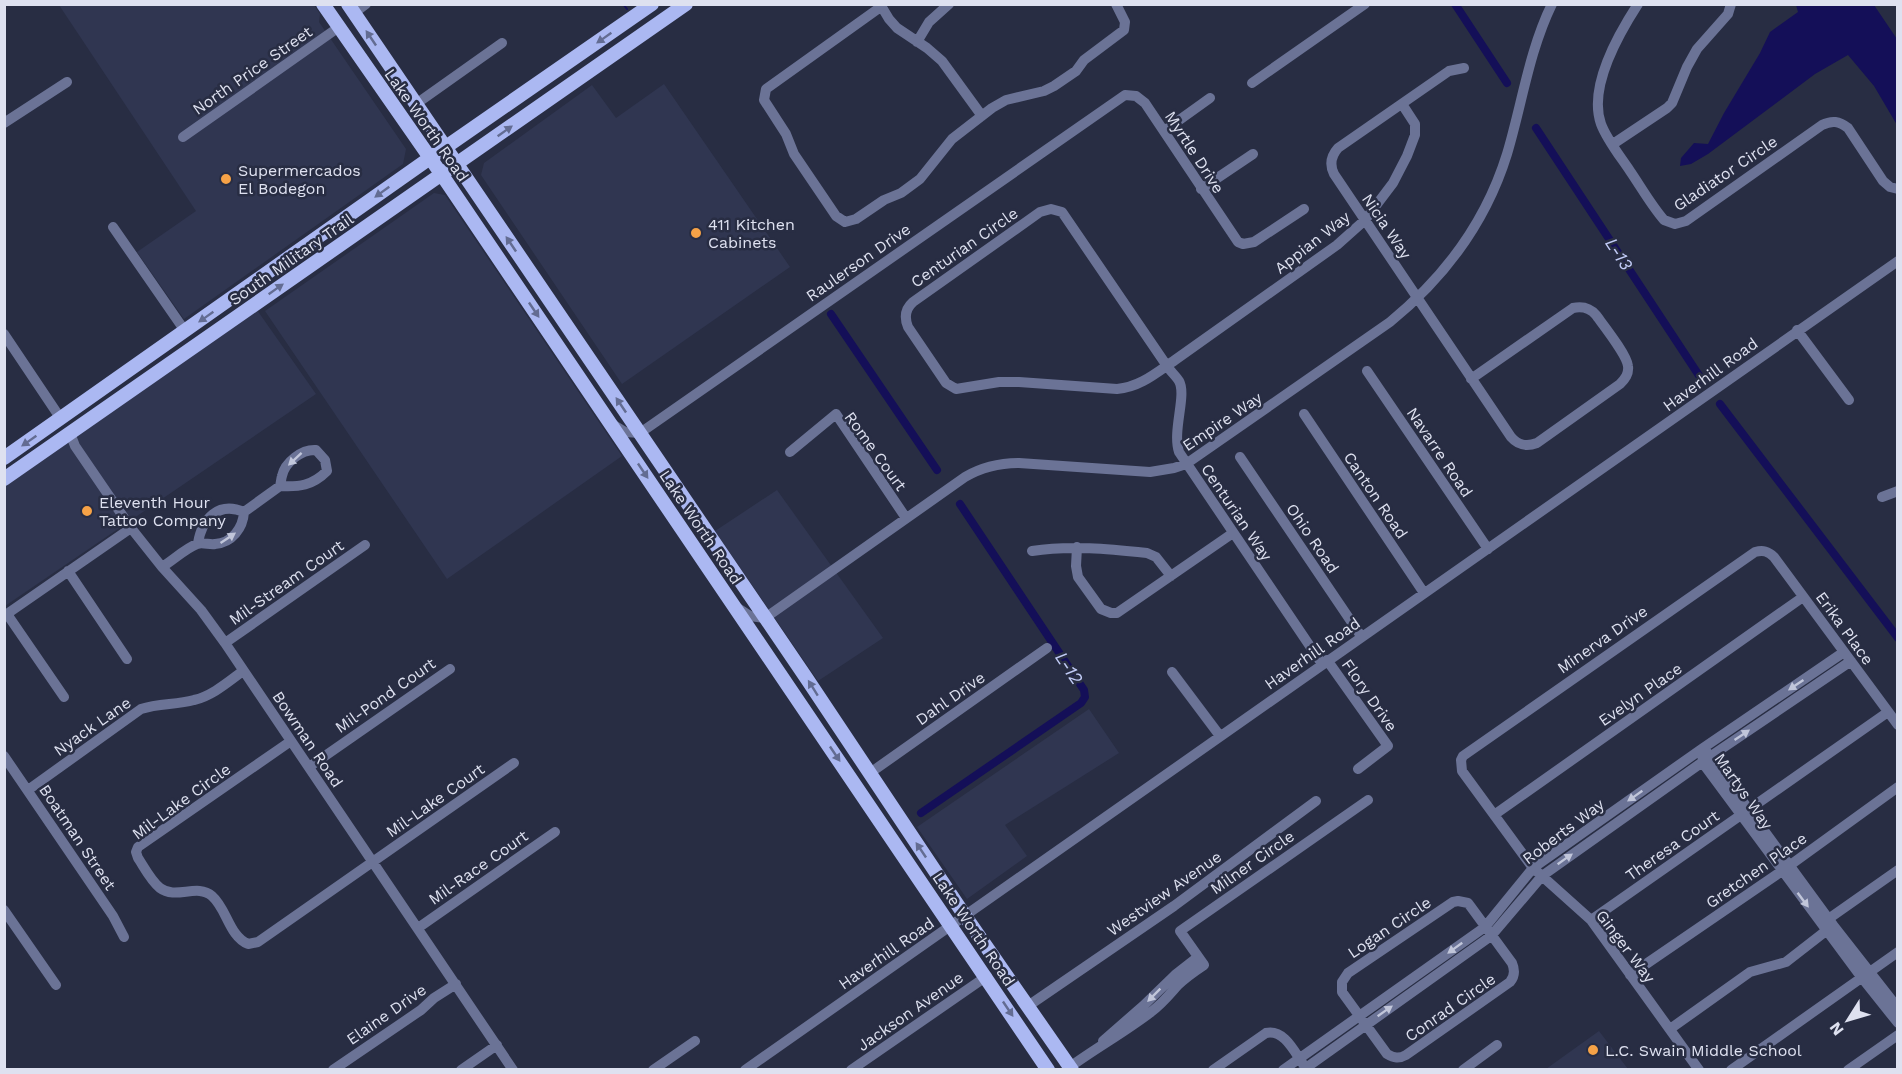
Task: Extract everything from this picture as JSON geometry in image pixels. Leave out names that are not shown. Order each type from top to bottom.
[{"type":"main road","name":"Lake Worth Road","points":[[323,4],[611,423],[987,976],[1048,1070]]},
{"type":"main road","name":"South Military Trail","points":[[4,458],[652,4]]},
{"type":"main road","name":"South Military Trail","points":[[4,479],[686,4]]},
{"type":"main road","name":"Lake Worth Road","points":[[356,7],[416,104],[965,916],[1071,1068]]},
{"type":"main road","points":[[168,364],[170,357],[251,299],[258,281]]},
{"type":"main road","points":[[70,433],[74,422],[80,416],[144,371],[148,357]]},
{"type":"main road","points":[[4,474],[58,435],[62,426],[61,418]]},
{"type":"street","points":[[917,42],[933,17],[950,4]]},
{"type":"street","points":[[982,116],[942,61],[897,28],[881,5],[766,89],[764,94],[764,100],[786,134],[795,154],[836,216],[840,220],[851,221],[884,200],[901,193],[920,179],[952,139],[1001,102],[1044,91],[1076,71],[1090,55],[1124,30],[1125,22],[1116,4]]},
{"type":"street","points":[[1252,83],[1365,4]]},
{"type":"street","name":"Empire Way","points":[[765,618],[965,477],[994,465],[1019,463],[1150,472],[1168,470],[1186,464],[1390,322],[1418,299],[1450,263],[1488,202],[1507,154],[1538,37],[1552,4]]},
{"type":"street","name":"Gladiator Circle","points":[[1638,4],[1613,48],[1598,95],[1598,113],[1601,125],[1613,144],[1660,216],[1669,223],[1686,221],[1822,125],[1833,121],[1848,128],[1883,181],[1890,187],[1898,189]]},
{"type":"street","points":[[1613,144],[1672,103],[1687,66],[1697,49],[1728,14],[1731,4]]},
{"type":"street","name":"North Price Street","points":[[183,137],[339,27]]},
{"type":"street","points":[[416,104],[502,43]]},
{"type":"street","name":"Nicia Way","points":[[1464,68],[1449,71],[1338,148],[1331,163],[1334,174],[1472,379],[1515,442],[1526,446],[1537,443],[1624,380],[1628,363],[1596,315],[1584,307],[1573,309],[1472,379]]},
{"type":"street","points":[[4,123],[67,82]]},
{"type":"street","name":"Myrtle Drive","points":[[1119,98],[1131,95],[1141,99],[1238,242],[1249,244],[1254,242],[1304,208]]},
{"type":"street","name":"Raulerson Drive","points":[[640,433],[1119,98]]},
{"type":"street","points":[[1164,131],[1210,98]]},
{"type":"street","name":"Appian Way","points":[[1167,366],[1337,246],[1365,220],[1393,183],[1415,135],[1415,124],[1402,104]]},
{"type":"street","points":[[1201,189],[1253,154]]},
{"type":"street","name":"Centurian Circle","points":[[1056,210],[1066,216],[1167,366],[1141,383],[1123,388],[999,382],[956,389],[946,383],[908,327],[906,311],[913,302],[1040,212],[1056,210]]},
{"type":"street","points":[[113,227],[185,331]]},
{"type":"street","name":"Haverhill Road","points":[[745,1070],[1898,261]]},
{"type":"street","points":[[1797,330],[1850,400]]},
{"type":"street","points":[[4,334],[61,418]]},
{"type":"street","name":"Centurian Way","points":[[1167,366],[1181,386],[1176,441],[1179,452],[1324,662]]},
{"type":"street","name":"Navarre Road","points":[[1367,371],[1488,549]]},
{"type":"street","name":"Rome Court","points":[[790,452],[836,414],[906,518]]},
{"type":"street","name":"Canton Road","points":[[1304,414],[1424,593]]},
{"type":"street","points":[[611,423],[625,432],[640,433]]},
{"type":"street","name":"Bowman Road","points":[[70,433],[75,446],[131,528],[201,610],[225,643],[513,1070]]},
{"type":"street","points":[[162,567],[198,543],[218,544],[229,539],[240,528],[244,512],[280,486],[294,488],[314,480],[327,471],[325,460],[316,450],[308,449],[297,456],[282,474],[280,486]]},
{"type":"street","name":"Ohio Road","points":[[1240,457],[1361,636]]},
{"type":"street","points":[[1882,497],[1898,491]]},
{"type":"street","points":[[198,543],[205,522],[215,512],[236,509],[244,512]]},
{"type":"street","points":[[64,697],[6,615],[131,528]]},
{"type":"street","points":[[1077,548],[1078,577],[1097,605],[1106,612],[1117,613],[1233,533]]},
{"type":"street","name":"Mil-Stream Court","points":[[225,643],[365,545]]},
{"type":"street","points":[[1032,551],[1077,548],[1152,554],[1171,576]]},
{"type":"street","name":"Erika Place","points":[[1765,551],[1774,557],[1898,725]]},
{"type":"street","name":"Minerva Drive","points":[[1461,760],[1467,752],[1755,552],[1765,551]]},
{"type":"street","points":[[68,571],[127,659]]},
{"type":"street","name":"Evelyn Place","points":[[1494,814],[1803,597]]},
{"type":"street","points":[[734,605],[750,616],[765,618]]},
{"type":"street","name":"Dahl Drive","points":[[870,773],[1047,648]]},
{"type":"street","name":"Roberts Way","points":[[1283,1070],[1303,1065],[1488,931],[1537,872],[1847,657]]},
{"type":"street","name":"Flory Drive","points":[[1324,662],[1388,746],[1358,769]]},
{"type":"street","name":"Mil-Pond Court","points":[[309,767],[450,669]]},
{"type":"street","name":"Nyack Lane","points":[[28,790],[141,709],[156,704],[193,700],[211,694],[243,671]]},
{"type":"street","points":[[1172,672],[1220,736]]},
{"type":"street","name":"Theresa Court","points":[[1591,920],[1888,712]]},
{"type":"street","name":"Mil-Lake Circle","points":[[291,741],[138,848],[136,852],[138,858],[156,884],[169,893],[200,891],[210,894],[218,902],[239,938],[248,944],[258,942],[373,862]]},
{"type":"street","name":"Boatman Street","points":[[4,756],[113,916],[124,937]]},
{"type":"street","name":"Martys Way","points":[[1706,756],[1866,975],[1898,1023]]},
{"type":"street","name":"Ginger Way","points":[[1461,760],[1462,771],[1537,872],[1591,920],[1699,1070]]},
{"type":"street","name":"Mil-Lake Court","points":[[373,862],[514,763]]},
{"type":"street","name":"Gretchen Place","points":[[1630,975],[1786,868],[1898,787]]},
{"type":"street","name":"Milner Circle","points":[[1071,1068],[1096,1048],[1116,1038],[1154,1011],[1201,961],[1180,932],[1368,800]]},
{"type":"street","name":"Westview Avenue","points":[[1028,1006],[1174,906],[1316,801]]},
{"type":"street","name":"Mil-Race Court","points":[[418,928],[555,832]]},
{"type":"street","points":[[1670,1029],[1750,972],[1786,962],[1828,925],[1898,870]]},
{"type":"street","name":"Logan Circle","points":[[1363,1021],[1342,992],[1342,982],[1348,974],[1453,902],[1468,903],[1488,931]]},
{"type":"street","points":[[4,910],[56,986]]},
{"type":"street","name":"Conrad Circle","points":[[1363,1021],[1387,1054],[1401,1058],[1510,982],[1514,968],[1488,931]]},
{"type":"street","points":[[1731,1070],[1898,952]]},
{"type":"street","name":"Martys Way","points":[[1866,975],[1898,1008]]},
{"type":"street","name":"Jackson Avenue","points":[[851,1070],[987,976]]},
{"type":"street","name":"Elaine Drive","points":[[333,1070],[456,984]]},
{"type":"street","points":[[1213,1070],[1266,1033],[1271,1032],[1281,1035],[1303,1065]]},
{"type":"street","points":[[1848,1070],[1898,1035]]},
{"type":"street","points":[[653,1070],[695,1041]]},
{"type":"street","points":[[460,1070],[496,1045]]},
{"type":"street","points":[[1463,1070],[1497,1045]]},
{"type":"shaded area","points":[[59,5],[314,5],[320,14],[319,22],[406,149],[403,164],[184,319],[137,252],[196,211]]},
{"type":"shaded area","points":[[1796,5],[1874,5],[1897,39],[1897,125],[1874,86],[1848,55],[1815,74],[1708,154],[1691,164],[1680,166],[1681,158],[1694,143],[1708,144],[1770,32],[1798,12]]},
{"type":"shaded area","points":[[664,84],[790,267],[622,384],[481,175],[484,163],[592,85],[616,118]]},
{"type":"shaded area","points":[[434,193],[445,195],[622,456],[447,579],[265,311]]},
{"type":"shaded area","points":[[257,310],[316,394],[5,606],[5,486]]},
{"type":"shaded area","points":[[777,490],[883,638],[818,681],[715,531]]},
{"type":"shaded area","points":[[1089,709],[1119,753],[1005,825],[1027,856],[967,899],[917,827]]},
{"type":"shaded area","name":"L.C. Swain Middle School","points":[[1599,1031],[1628,1069],[1546,1069]]},
{"type":"waterway","name":"L-12","points":[[623,4],[627,9]]},
{"type":"waterway","name":"L-13","points":[[1455,4],[1507,83]]},
{"type":"waterway","name":"L-13","points":[[1536,128],[1702,380]]},
{"type":"waterway","name":"L-12","points":[[831,314],[937,470]]},
{"type":"waterway","name":"L-13","points":[[1720,404],[1898,638]]},
{"type":"waterway","name":"L-12","points":[[921,813],[1081,703],[1085,697],[1084,690],[960,504]]},
{"type":"place","name":"Supermercados El Bodegon","points":[[226,179]]},
{"type":"place","name":"411 Kitchen Cabinets","points":[[696,233]]},
{"type":"place","name":"Eleventh Hour Tattoo Company","points":[[87,511]]},
{"type":"place","name":"L.C. Swain Middle School","points":[[1593,1050]]}]
